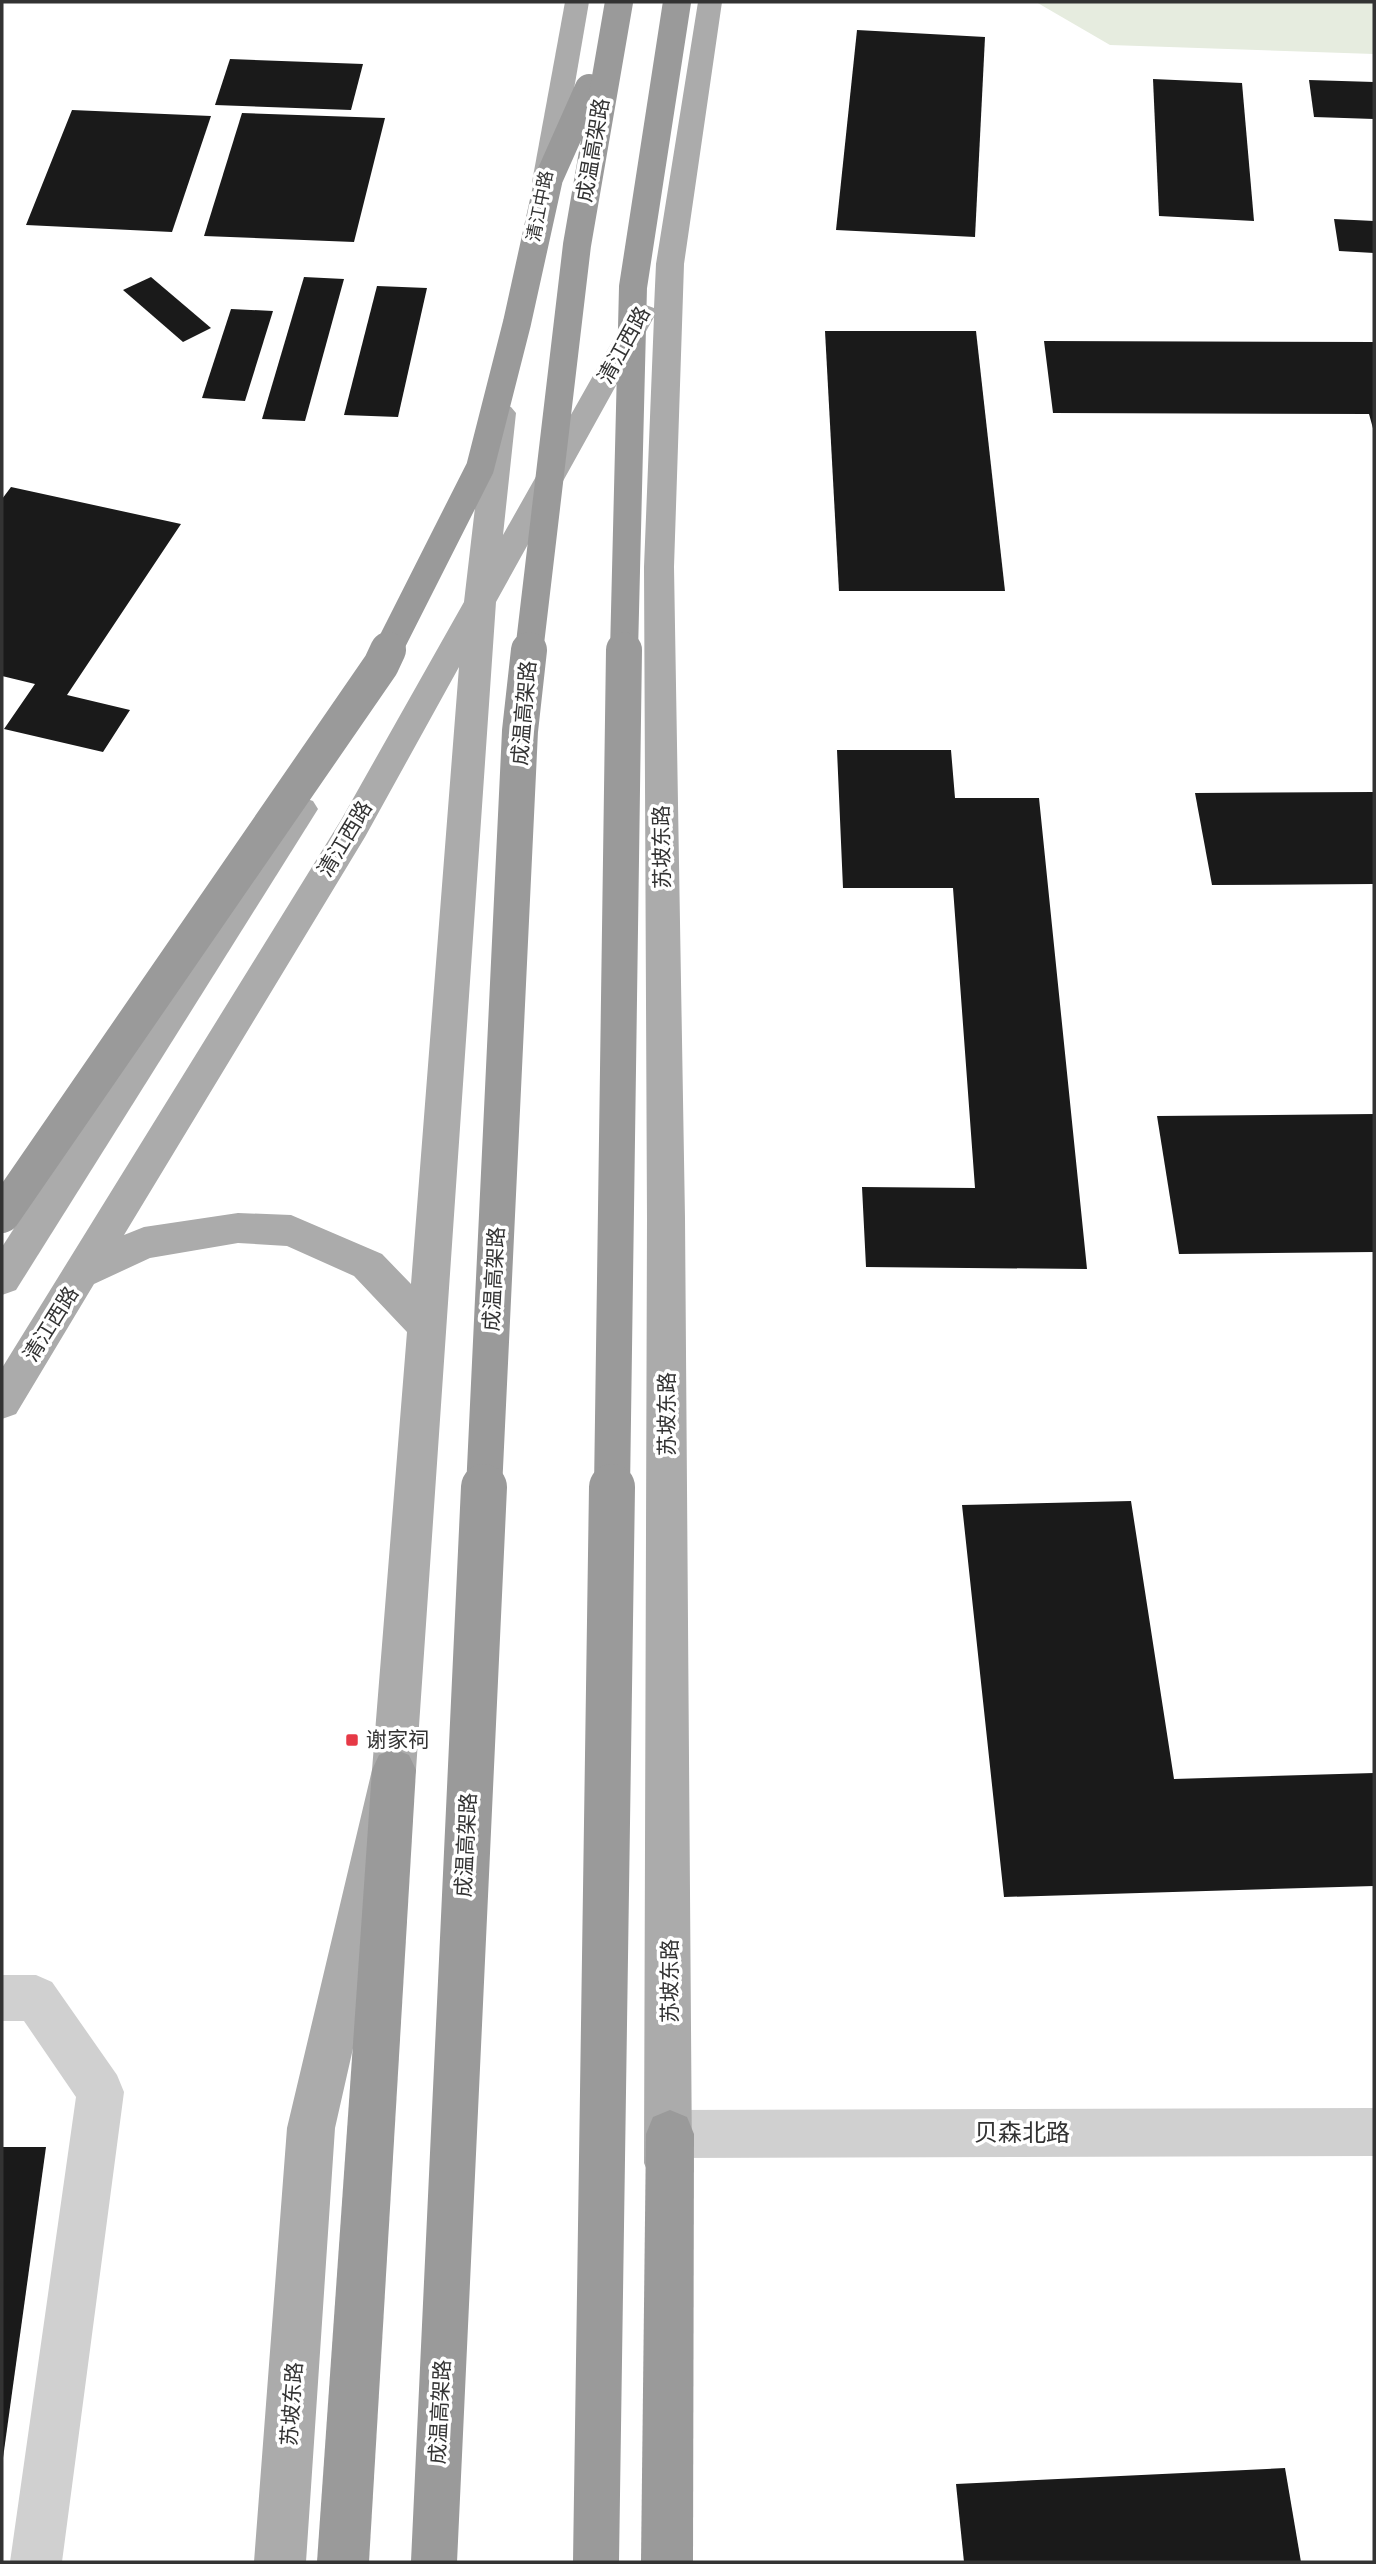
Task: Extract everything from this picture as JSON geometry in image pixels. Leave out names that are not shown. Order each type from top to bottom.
[{"type":"highway","points":[[597,2562],[606,2052],[621,757],[633,288],[677,2]]},
{"type":"highway","points":[[2,1215],[381,664],[480,468],[517,323],[549,178],[616,18]]},
{"type":"highway","name":"成温高架路","points":[[434,2562],[520,730],[577,245],[616,18]]},
{"type":"highway","points":[[343,2562],[394,1770]]},
{"type":"highway","points":[[667,2562],[670,2134]]},
{"type":"main road","name":"清江中路","points":[[501,411],[578,2]]},
{"type":"main road","points":[[670,264],[710,2]]},
{"type":"main road","name":"苏坡东路","points":[[641,2562],[670,2134],[666,1204],[659,580],[670,264]]},
{"type":"main road","name":"清江西路","points":[[2,1402],[84,1272],[353,828],[670,264]]},
{"type":"main road","name":"苏坡东路","points":[[280,2562],[311,2128],[394,1770],[480,602],[501,411]]},
{"type":"main road","points":[[2,1279],[374,694],[424,596],[501,411]]},
{"type":"main road","points":[[84,1272],[144,1243],[238,1228],[291,1231],[368,1265],[425,1325]]},
{"type":"street","points":[[2,1998],[36,1998],[100,2092],[36,2562]]},
{"type":"street","name":"贝森北路","points":[[670,2134],[1374,2132]]},
{"type":"shaded area","points":[[1036,2],[1374,2],[1374,54],[1110,45]]},
{"type":"building","points":[[857,30],[985,37],[975,237],[836,230]]},
{"type":"building","points":[[230,59],[363,64],[351,110],[215,105]]},
{"type":"building","points":[[1153,79],[1242,83],[1254,221],[1159,216]]},
{"type":"building","points":[[1309,80],[1374,82],[1374,119],[1314,117]]},
{"type":"building","points":[[72,110],[211,116],[172,232],[26,225]]},
{"type":"building","points":[[242,113],[385,118],[354,242],[204,236]]},
{"type":"building","points":[[1334,219],[1374,221],[1374,253],[1339,251]]},
{"type":"building","points":[[151,277],[211,328],[183,342],[123,290]]},
{"type":"building","points":[[304,277],[344,279],[305,421],[262,419]]},
{"type":"building","points":[[377,286],[427,288],[398,417],[344,415]]},
{"type":"building","points":[[231,309],[273,311],[245,401],[202,398]]},
{"type":"building","points":[[825,331],[976,331],[1005,591],[839,591]]},
{"type":"building","points":[[1044,341],[1374,342],[1374,432],[1369,414],[1053,413]]},
{"type":"building","points":[[11,487],[181,524],[67,695],[130,710],[103,752],[4,729],[35,684],[2,676],[2,499]]},
{"type":"building","points":[[837,750],[951,750],[955,798],[1039,798],[1087,1269],[866,1267],[862,1187],[975,1188],[953,888],[843,888]]},
{"type":"building","points":[[1374,792],[1374,884],[1212,885],[1195,793]]},
{"type":"building","points":[[1374,1114],[1374,1252],[1179,1254],[1157,1116]]},
{"type":"building","points":[[1131,1501],[1174,1779],[1374,1773],[1374,1886],[1004,1897],[962,1505]]},
{"type":"building","points":[[2,2147],[46,2147],[3,2458],[2,2458]]},
{"type":"building","points":[[1285,2468],[1301,2562],[964,2562],[956,2484]]},
{"type":"place","name":"谢家祠","points":[[352,1740]]}]
